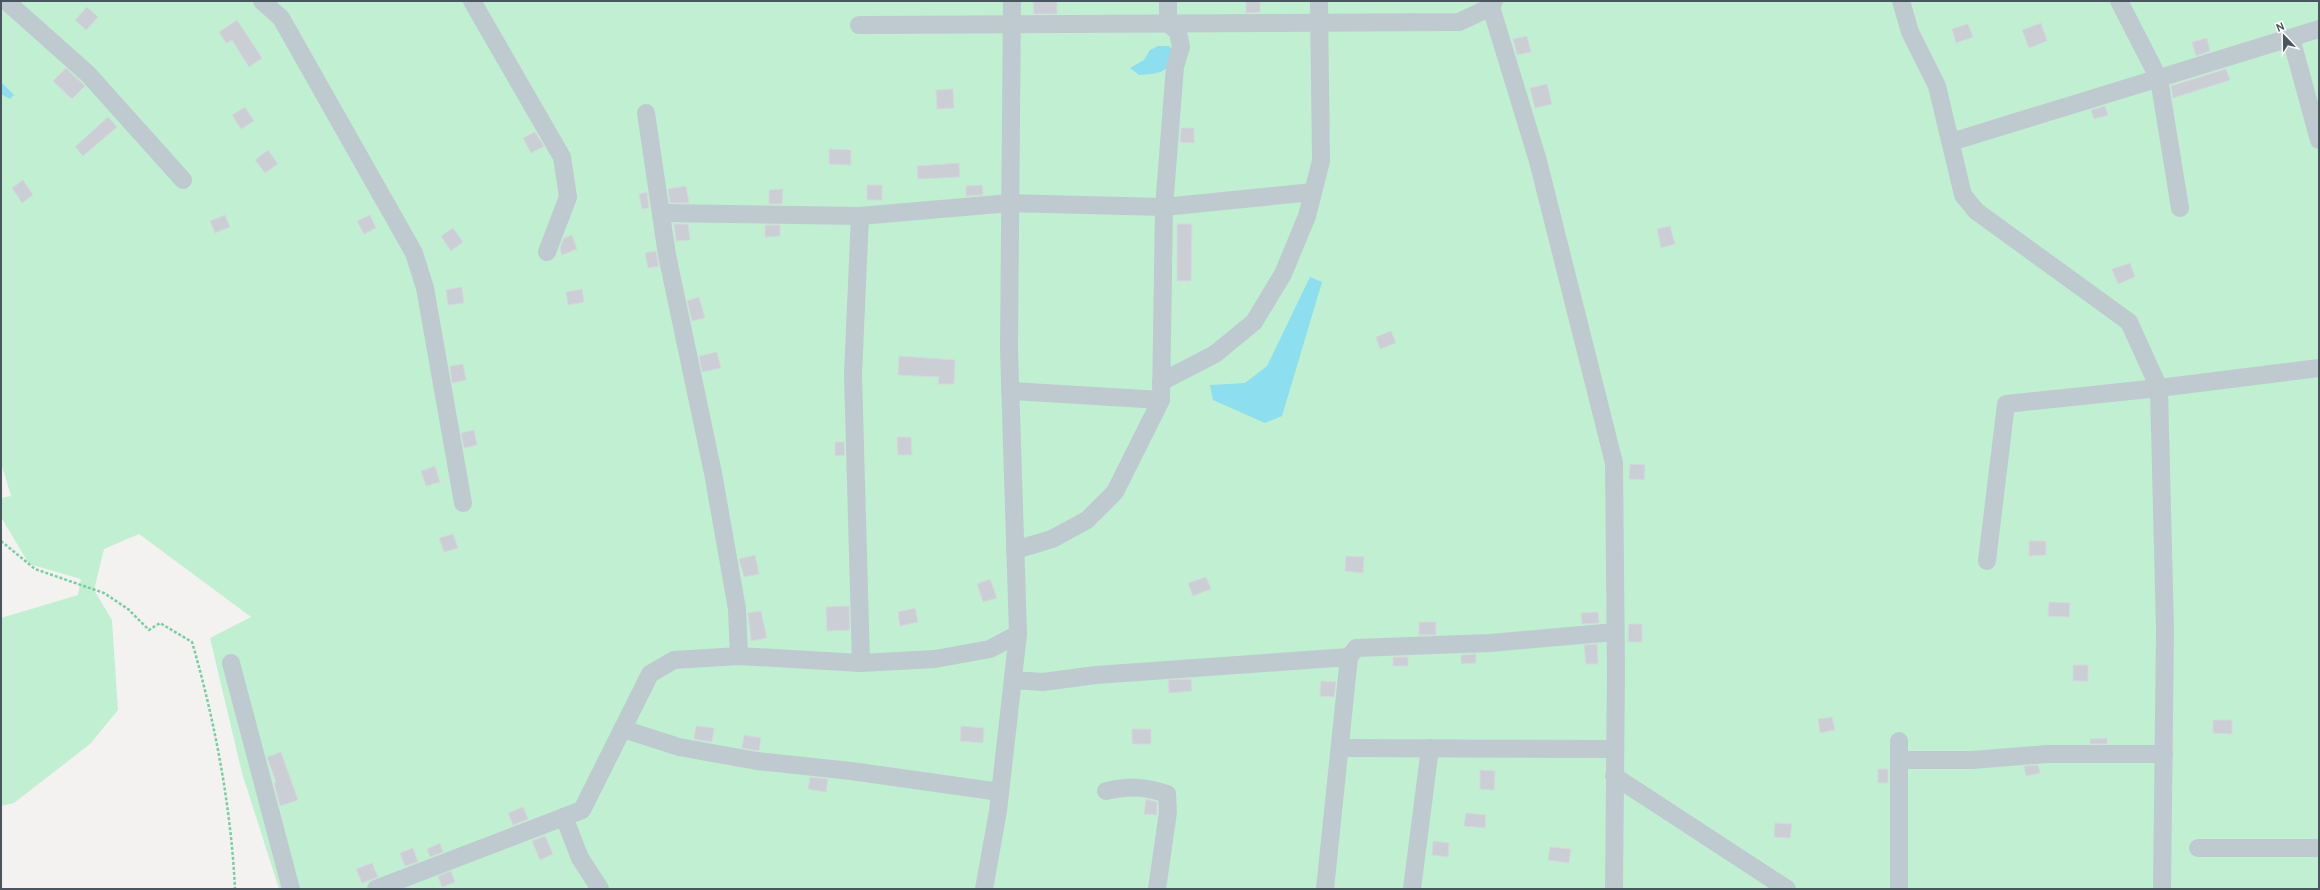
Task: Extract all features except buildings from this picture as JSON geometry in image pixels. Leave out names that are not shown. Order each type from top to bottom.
[{"type":"street","points":[[6,1],[88,74],[183,180]]},
{"type":"street","points":[[262,1],[281,18],[414,253],[425,288],[462,503]]},
{"type":"street","points":[[472,1],[562,157],[568,197],[547,252]]},
{"type":"street","points":[[984,889],[1000,792],[1018,634],[1010,391],[1012,1]]},
{"type":"street","points":[[1015,550],[1052,539],[1087,520],[1115,492],[1161,400],[1164,207],[1175,67],[1181,47],[1178,32],[1168,23],[1168,1]]},
{"type":"street","points":[[1161,382],[1214,354],[1254,322],[1283,274],[1307,216],[1321,161],[1320,1]]},
{"type":"street","points":[[1902,1],[1910,32],[1937,86],[1963,195],[1976,211],[2128,322],[2159,388],[2165,630],[2162,889]]},
{"type":"street","points":[[2119,1],[2159,79],[2180,208]]},
{"type":"street","points":[[859,25],[1012,25],[1319,21],[1458,22],[1492,4],[1538,161],[1614,463],[1614,889]]},
{"type":"street","points":[[1951,142],[2319,29]]},
{"type":"street","points":[[2291,38],[2319,140]]},
{"type":"street","points":[[646,113],[668,255],[717,495],[737,609],[739,656]]},
{"type":"street","points":[[661,213],[860,216],[1010,203],[1164,207],[1313,192]]},
{"type":"street","points":[[860,216],[853,374],[861,663]]},
{"type":"street","points":[[1987,561],[2006,404],[2159,388],[2319,368]]},
{"type":"street","points":[[1010,391],[1161,400]]},
{"type":"street","points":[[1325,889],[1341,748],[1349,658],[1356,648],[1490,643],[1615,632]]},
{"type":"street","points":[[376,889],[582,810],[650,674],[674,660],[739,656],[861,663],[935,659],[990,649],[1018,634]]},
{"type":"street","points":[[1013,680],[1043,682],[1142,672],[1349,658]]},
{"type":"street","points":[[231,663],[291,889]]},
{"type":"street","points":[[623,729],[679,747],[757,761],[851,771],[912,781],[965,786],[1000,792]]},
{"type":"street","points":[[1899,741],[1899,889]]},
{"type":"street","points":[[1341,748],[1614,749]]},
{"type":"street","points":[[1412,889],[1430,748]]},
{"type":"street","points":[[1899,760],[1972,760],[2047,754],[2164,754]]},
{"type":"street","points":[[1614,776],[1787,889]]},
{"type":"street","points":[[1106,790],[1129,786],[1147,788],[1167,794],[1168,812],[1158,889]]},
{"type":"street","points":[[564,817],[580,858],[600,889]]},
{"type":"street","points":[[2198,848],[2319,848]]},
{"type":"path","points":[[1,541],[35,569],[104,593],[128,609],[149,630],[160,623],[192,642],[203,681],[222,776],[235,889]]},
{"type":"green space","points":[[1,1],[2319,1],[2319,889],[279,889],[242,773],[210,638],[251,617],[139,534],[104,549],[94,590],[112,620],[118,710],[90,744],[14,803],[1,806],[1,618],[78,595],[81,579],[29,564],[1,517],[1,498],[11,496],[1,463]]},
{"type":"water","points":[[1158,46],[1169,46],[1176,55],[1170,66],[1157,73],[1139,75],[1130,68],[1144,60],[1150,50]]},
{"type":"water","points":[[1,82],[14,95],[10,99],[1,94]]},
{"type":"water","points":[[1310,277],[1322,282],[1282,416],[1265,423],[1213,400],[1210,385],[1245,383],[1267,366]]}]
